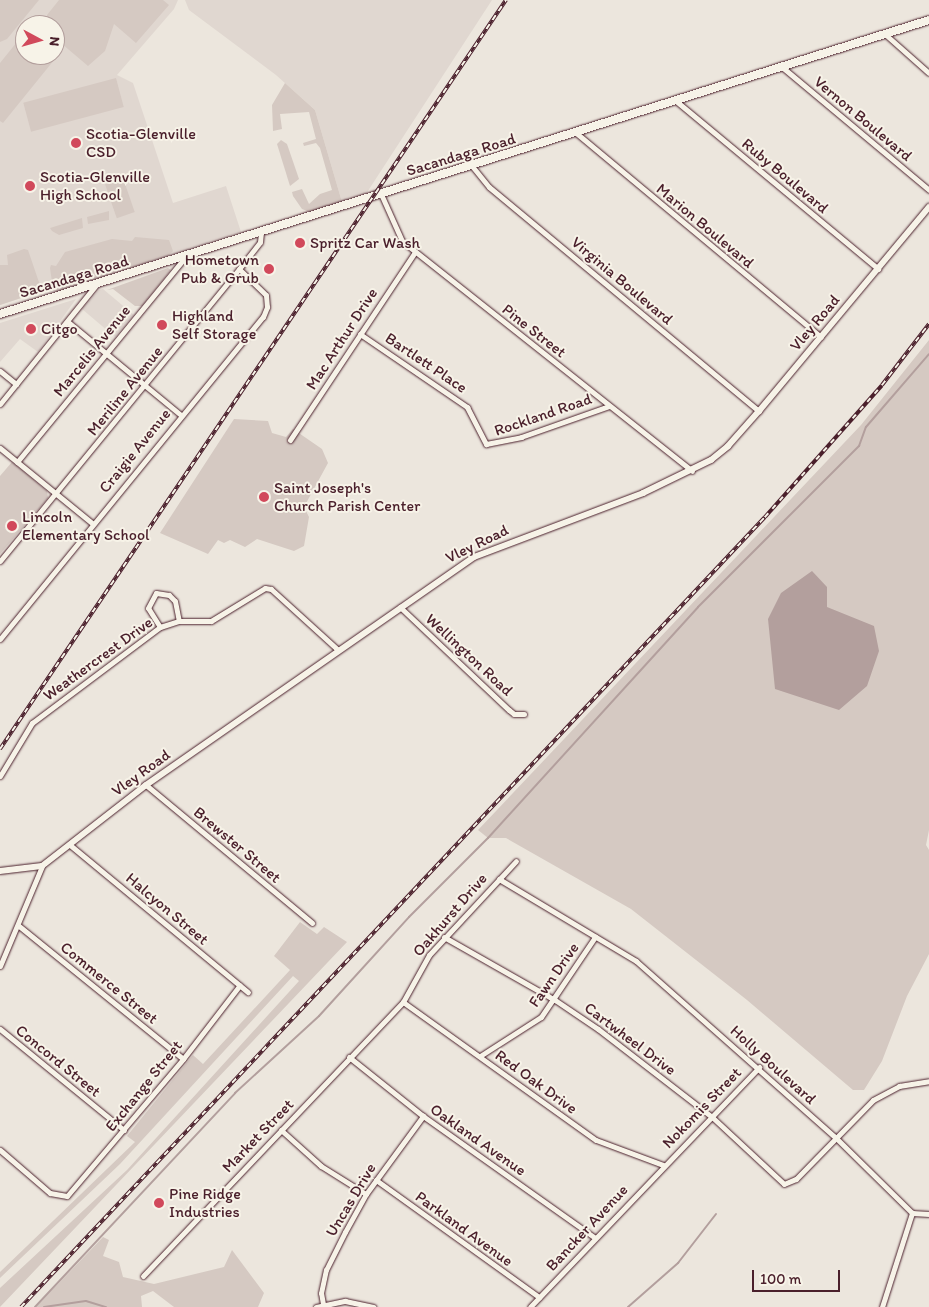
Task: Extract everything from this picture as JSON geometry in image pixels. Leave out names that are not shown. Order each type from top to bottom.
[{"type":"main road","name":"Sacandaga Road","points":[[0,314],[262,233],[929,20]]},
{"type":"street","points":[[886,35],[929,73]]},
{"type":"street","name":"Vernon Boulevard","points":[[782,67],[929,190]]},
{"type":"street","name":"Ruby Boulevard","points":[[676,101],[878,269]]},
{"type":"street","name":"Marion Boulevard","points":[[574,132],[821,337]]},
{"type":"street","name":"Virginia Boulevard","points":[[472,166],[489,187],[759,411]]},
{"type":"street","name":"Pine Street","points":[[381,194],[392,225],[402,240],[414,252],[692,471]]},
{"type":"street","name":"Vley Road","points":[[42,866],[146,785],[338,649],[474,556],[643,493],[692,471],[728,446],[929,207]]},
{"type":"street","name":"Meriline Avenue","points":[[0,561],[145,387],[239,270],[260,242],[262,233]]},
{"type":"street","name":"Mac Arthur Drive","points":[[290,440],[414,252]]},
{"type":"street","name":"Marcelis Avenue","points":[[18,462],[186,256]]},
{"type":"street","name":"Craigie Avenue","points":[[0,639],[92,523],[263,317],[268,301],[262,290],[239,270]]},
{"type":"street","points":[[0,404],[96,285]]},
{"type":"street","points":[[68,322],[181,415]]},
{"type":"street","name":"Bartlett Place","points":[[360,334],[468,407],[486,444]]},
{"type":"street","points":[[0,372],[16,384]]},
{"type":"street","name":"Rockland Road","points":[[486,444],[521,437],[608,406]]},
{"type":"street","points":[[0,448],[92,523]]},
{"type":"street","name":"Weathercrest Drive","points":[[0,776],[32,723],[160,627],[179,621],[211,621],[265,588],[276,591],[338,649]]},
{"type":"street","points":[[160,627],[148,608],[156,593],[169,595],[175,601],[179,621]]},
{"type":"street","name":"Wellington Road","points":[[400,607],[509,710],[514,714],[524,714]]},
{"type":"street","points":[[0,627],[6,632]]},
{"type":"street","name":"Brewster Street","points":[[146,785],[312,923]]},
{"type":"street","name":"Halcyon Street","points":[[70,845],[248,992]]},
{"type":"street","name":"Oakhurst Drive","points":[[349,1057],[403,1002],[419,971],[444,937],[516,861]]},
{"type":"street","points":[[0,871],[42,866],[19,926],[0,966]]},
{"type":"street","name":"Holly Boulevard","points":[[498,879],[636,961],[759,1067],[835,1137],[912,1213]]},
{"type":"street","name":"Commerce Street","points":[[19,926],[183,1060]]},
{"type":"street","name":"Cartwheel Drive","points":[[444,937],[555,1000],[712,1116],[784,1184],[796,1178],[835,1137]]},
{"type":"street","name":"Fawn Drive","points":[[480,1056],[532,1025],[555,1000],[595,937]]},
{"type":"street","name":"Exchange Street","points":[[0,1150],[50,1192],[62,1197],[74,1191],[183,1060],[240,985]]},
{"type":"street","name":"Red Oak Drive","points":[[403,1002],[596,1140],[663,1165]]},
{"type":"street","name":"Concord Street","points":[[0,1029],[124,1130]]},
{"type":"street","name":"Oakland Avenue","points":[[349,1057],[423,1116],[595,1238]]},
{"type":"street","name":"Market Street","points":[[143,1276],[349,1057]]},
{"type":"street","name":"Nokomis Street","points":[[663,1165],[759,1067]]},
{"type":"street","points":[[835,1137],[873,1100],[899,1086],[929,1081]]},
{"type":"street","name":"Uncas Drive","points":[[323,1304],[321,1293],[326,1270],[366,1194],[423,1116]]},
{"type":"street","points":[[281,1130],[321,1166],[366,1194]]},
{"type":"street","name":"Bancker Avenue","points":[[530,1307],[663,1165]]},
{"type":"street","name":"Parkland Avenue","points":[[376,1180],[539,1297]]},
{"type":"street","points":[[882,1307],[912,1213],[929,1214]]},
{"type":"street","points":[[316,1307],[323,1304],[346,1302],[372,1307]]},
{"type":"shaded area","name":"Scotia-Glenville CSD","points":[[0,0],[178,0],[174,9],[117,75],[133,83],[173,203],[226,186],[241,232],[57,292],[42,291],[0,305]]},
{"type":"shaded area","points":[[0,0],[39,0],[27,15],[15,15],[15,29],[7,39],[0,42]]},
{"type":"shaded area","points":[[59,0],[163,0],[169,5],[136,43],[114,24],[105,51],[88,66],[65,46],[65,15],[47,15]]},
{"type":"shaded area","points":[[185,0],[492,0],[364,197],[342,202],[315,110],[276,75],[189,10]]},
{"type":"shaded area","points":[[15,44],[15,65],[50,65],[3,123],[0,121],[0,63]]},
{"type":"shaded area","points":[[116,78],[124,107],[31,132],[23,103]]},
{"type":"shaded area","points":[[285,83],[315,110],[342,202],[310,212],[302,209],[293,196],[292,192],[302,189],[309,204],[320,194],[332,190],[320,148],[316,143],[304,146],[303,143],[316,139],[309,112],[280,114],[282,129],[273,131],[272,105]]},
{"type":"shaded area","points":[[281,140],[287,144],[299,179],[290,186],[277,144]]},
{"type":"shaded area","points":[[123,178],[135,212],[117,218],[105,184]]},
{"type":"shaded area","points":[[109,211],[109,220],[88,224],[87,217]]},
{"type":"shaded area","points":[[82,218],[83,228],[59,235],[50,228]]},
{"type":"shaded area","points":[[135,237],[169,240],[173,251],[169,255],[57,292],[53,289],[50,268],[51,265],[56,266],[65,252],[112,239],[132,241]]},
{"type":"shaded area","points":[[24,249],[28,250],[42,291],[0,305],[0,265],[8,265],[7,255]]},
{"type":"shaded area","points":[[168,268],[171,270],[142,306],[135,306],[113,289],[107,290]]},
{"type":"shaded area","points":[[103,289],[134,315],[115,337],[82,309],[99,290]]},
{"type":"shaded area","points":[[76,299],[38,352],[20,339],[0,362],[0,323]]},
{"type":"shaded area","points":[[929,340],[929,830],[926,845],[929,850],[929,954],[907,996],[882,1061],[864,1090],[853,1090],[747,1000],[631,909],[506,838],[488,838],[478,830],[861,425]]},
{"type":"shaded area","points":[[234,419],[268,421],[272,433],[286,437],[293,429],[322,449],[328,463],[304,507],[309,517],[304,546],[294,551],[257,539],[245,547],[230,540],[224,543],[218,540],[208,554],[160,533]]},
{"type":"shaded area","name":"Lincoln Elementary School","points":[[12,462],[47,491],[48,498],[0,554],[0,476]]},
{"type":"shaded area","points":[[812,571],[827,587],[827,607],[874,626],[879,651],[867,686],[839,710],[775,689],[768,619],[781,593]]},
{"type":"shaded area","points":[[300,922],[317,934],[324,927],[347,942],[0,1307],[0,1288],[127,1170],[299,981],[293,976],[120,1164],[0,1278],[0,1272],[135,1142],[127,1136],[193,1055],[203,1064],[290,970],[274,956]]},
{"type":"shaded area","points":[[103,1237],[109,1240],[103,1256],[119,1262],[123,1277],[154,1284],[224,1267],[232,1250],[264,1293],[258,1307],[174,1307],[153,1291],[141,1296],[142,1307],[36,1307]]},
{"type":"waterway","points":[[35,1307],[235,1093],[319,1016],[409,917],[488,838],[698,607],[859,446],[866,427],[929,354]]},
{"type":"waterway","points":[[628,1307],[678,1263],[716,1214]]},
{"type":"waterway","points":[[44,1307],[86,1301],[106,1307]]},
{"type":"railway","points":[[0,749],[506,0]]},
{"type":"railway","points":[[21,1307],[765,517],[882,385],[929,324]]},
{"type":"place","name":"Scotia-Glenville CSD","points":[[76,143]]},
{"type":"place","name":"Scotia-Glenville High School","points":[[30,186]]},
{"type":"place","name":"Spritz Car Wash","points":[[300,243]]},
{"type":"place","name":"Hometown Pub & Grub","points":[[269,269]]},
{"type":"place","name":"Highland Self Storage","points":[[162,325]]},
{"type":"place","name":"Citgo","points":[[31,329]]},
{"type":"place","name":"Saint Joseph's Church Parish Center","points":[[264,497]]},
{"type":"place","name":"Lincoln Elementary School","points":[[12,526]]},
{"type":"place","name":"Pine Ridge Industries","points":[[159,1203]]}]
